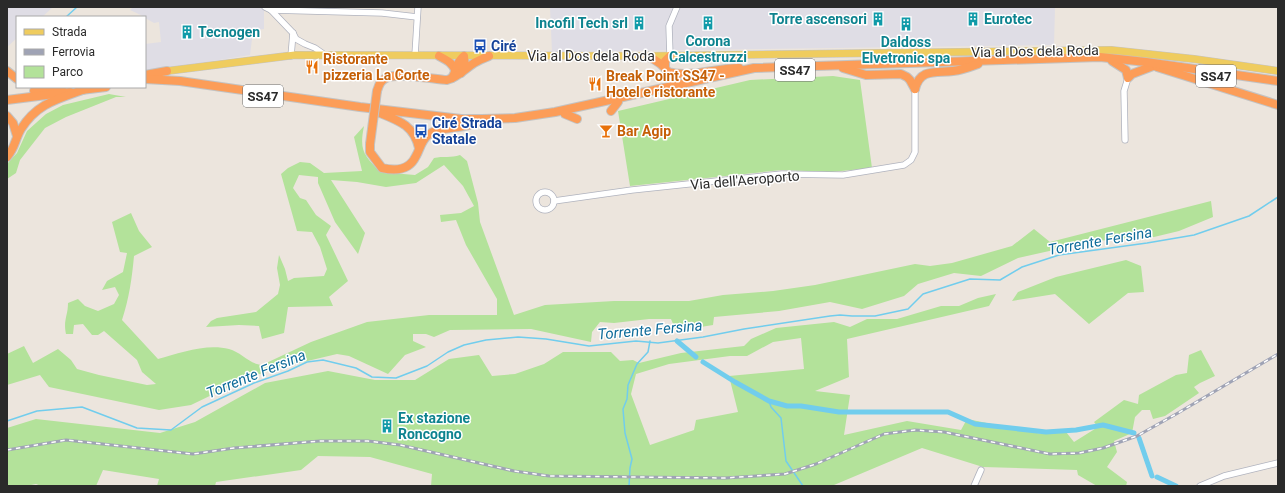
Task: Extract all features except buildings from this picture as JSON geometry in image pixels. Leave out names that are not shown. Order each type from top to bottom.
[{"type":"highway","points":[[439,56],[449,61],[454,66],[456,75]]},
{"type":"highway","points":[[456,75],[456,65],[464,56]]},
{"type":"highway","points":[[482,122],[459,127],[438,129],[428,135],[422,142],[416,157],[409,166],[396,171],[382,168],[370,152],[379,83],[385,78],[397,76],[447,80],[489,56]]},
{"type":"highway","points":[[648,56],[665,67],[668,72],[678,75],[728,68],[754,68]]},
{"type":"highway","points":[[665,67],[665,61],[670,56]]},
{"type":"highway","name":"SS47","points":[[146,79],[180,80],[360,107],[461,119],[515,118],[555,112],[754,68],[1100,57],[1278,81]]},
{"type":"highway","points":[[1112,61],[1126,70],[1128,78],[1132,74],[1154,66],[1278,105]]},
{"type":"highway","name":"SS47","points":[[146,84],[178,85],[380,113],[482,122],[514,121],[564,114],[731,76],[785,70],[1112,61],[1278,85]]},
{"type":"highway","points":[[914,89],[917,80],[925,73],[955,71],[978,64]]},
{"type":"highway","points":[[843,68],[866,75],[901,74],[910,80],[914,89]]},
{"type":"highway","points":[[7,71],[16,78]]},
{"type":"highway","points":[[146,74],[167,71]]},
{"type":"highway","points":[[1224,74],[1241,71],[1278,75]]},
{"type":"highway","points":[[7,94],[44,88]]},
{"type":"highway","points":[[7,100],[96,88]]},
{"type":"highway","points":[[7,157],[12,151],[16,136],[32,115],[43,106],[85,89]]},
{"type":"highway","points":[[611,111],[618,102]]},
{"type":"highway","points":[[380,113],[398,120],[411,129],[417,138],[419,148]]},
{"type":"highway","points":[[564,114],[577,119]]},
{"type":"highway","points":[[7,116],[13,123],[16,136]]},
{"type":"main road","name":"Via al Dos dela Roda","points":[[167,71],[291,56],[325,55],[670,56],[1111,50],[1162,55],[1278,71]]},
{"type":"street","points":[[265,7],[271,10],[293,33],[296,39],[315,48],[325,55]]},
{"type":"street","points":[[415,55],[418,7]]},
{"type":"street","points":[[670,56],[668,26],[677,7]]},
{"type":"street","points":[[271,10],[382,13],[417,17]]},
{"type":"street","points":[[291,56],[293,33]]},
{"type":"street","points":[[1125,140],[1124,91],[1128,78]]},
{"type":"street","name":"Via dell'Aeroporto","points":[[554,201],[632,190],[782,174],[843,175],[904,165],[911,160],[914,152],[914,89]]},
{"type":"street","points":[[1200,486],[1224,476],[1278,463]]},
{"type":"street","points":[[974,486],[980,470]]},
{"type":"shaded area","points":[[7,7],[53,7],[43,16],[16,16],[16,39],[7,47]]},
{"type":"shaded area","points":[[133,7],[264,7],[264,29],[253,31],[250,55],[146,72],[146,44],[161,42],[159,22],[154,23],[146,19],[146,16],[130,10]]},
{"type":"shaded area","points":[[550,7],[1053,7],[1055,8],[1054,45],[552,52]]},
{"type":"green space","points":[[833,76],[860,80],[872,168],[831,172],[782,170],[630,186],[618,111],[750,80]]},
{"type":"green space","points":[[109,94],[126,97],[116,97],[66,117],[45,128],[20,160],[16,173],[7,179],[7,164],[17,153],[27,131],[46,114],[63,105]]},
{"type":"green space","points":[[364,126],[362,141],[364,152],[380,172],[415,175],[428,167],[434,158],[460,155],[467,161],[478,203],[480,222],[514,315],[545,305],[614,301],[689,301],[723,295],[773,291],[815,285],[915,264],[930,266],[952,263],[1012,246],[1034,229],[1050,242],[1211,201],[1213,217],[1179,231],[1154,237],[1094,241],[1018,258],[981,276],[954,273],[918,284],[904,296],[862,309],[830,302],[779,311],[714,317],[713,325],[676,331],[671,319],[649,319],[614,323],[600,322],[592,332],[591,342],[531,329],[450,330],[434,337],[426,334],[413,334],[413,341],[426,347],[405,355],[388,374],[349,356],[337,354],[282,367],[247,378],[191,405],[159,410],[49,387],[40,375],[7,385],[7,354],[24,346],[33,363],[58,349],[71,360],[77,369],[147,385],[156,384],[142,372],[137,360],[104,331],[98,335],[92,335],[83,324],[74,325],[73,334],[66,334],[65,329],[68,303],[78,299],[85,306],[98,311],[114,304],[119,295],[115,287],[102,290],[107,281],[123,272],[127,253],[120,252],[112,222],[131,213],[139,231],[152,247],[134,256],[127,304],[122,320],[158,359],[202,348],[220,347],[229,349],[257,364],[262,365],[311,342],[367,322],[429,315],[497,315],[497,299],[466,245],[456,220],[441,222],[440,215],[461,213],[474,206],[463,186],[444,165],[416,183],[386,187],[357,182],[331,180],[365,233],[358,254],[335,222],[318,183],[318,177],[299,175],[293,188],[300,198],[306,200],[316,215],[331,226],[326,235],[348,281],[329,297],[333,306],[288,307],[284,333],[262,339],[259,326],[239,325],[206,327],[211,321],[217,318],[256,312],[278,294],[280,285],[277,268],[279,255],[288,281],[294,278],[324,276],[327,269],[320,247],[312,232],[297,231],[281,174],[288,168],[300,162],[310,163],[324,173],[362,171],[354,137]]},
{"type":"green space","points":[[1126,260],[1141,266],[1144,292],[1128,293],[1089,324],[1055,294],[1012,301],[1018,292],[1056,277]]},
{"type":"green space","points":[[996,294],[989,306],[847,339],[849,377],[815,391],[850,395],[844,435],[907,421],[961,430],[967,419],[1042,434],[1066,432],[1074,442],[1098,427],[1094,422],[1124,400],[1138,404],[1139,395],[1176,375],[1187,373],[1189,355],[1201,350],[1215,376],[1194,387],[1199,393],[1165,416],[1153,419],[1150,410],[1142,410],[1135,417],[1132,433],[1114,441],[1117,452],[1107,467],[1127,482],[1126,486],[1097,486],[1078,475],[1077,470],[983,467],[922,448],[834,486],[431,486],[432,474],[370,457],[318,456],[301,470],[216,482],[215,486],[157,486],[159,479],[103,470],[96,486],[41,486],[36,484],[26,486],[7,486],[7,428],[36,419],[160,433],[195,422],[265,383],[328,371],[375,380],[415,380],[449,359],[479,355],[492,376],[515,374],[544,364],[563,352],[611,352],[620,361],[633,360],[639,363],[681,353],[744,346],[751,339],[776,328],[834,322],[850,327],[867,319],[897,319],[941,306],[959,306],[978,298]],"holes":[[[801,338],[804,369],[729,376],[738,412],[696,420],[694,430],[650,445],[631,394],[636,374],[669,364],[730,356],[747,356],[773,342]]]},
{"type":"waterway","points":[[67,16],[77,7]]},
{"type":"waterway","name":"Torrente Fersina","points":[[7,421],[37,411],[82,407],[137,428],[171,430],[202,407],[254,383],[288,371],[307,362],[323,360],[356,368],[372,377],[396,378],[427,366],[448,352],[464,345],[486,340],[518,337],[546,339],[589,346],[636,341],[658,343],[830,316],[875,316],[908,309],[923,294],[970,279],[1000,280],[1022,267],[1059,255],[1194,235],[1249,216],[1278,197]]},
{"type":"waterway","points":[[629,486],[632,459],[625,433],[623,409],[627,399],[628,385],[637,364],[648,352],[650,341]]},
{"type":"waterway","points":[[677,341],[696,357]]},
{"type":"waterway","points":[[703,362],[769,401],[787,406],[801,406],[839,412],[948,412],[975,424],[1046,432],[1076,430],[1103,425],[1134,433]]},
{"type":"waterway","points":[[769,401],[771,407],[781,418],[786,461],[803,486]]},
{"type":"waterway","points":[[1139,438],[1152,476]]},
{"type":"waterway","points":[[1157,477],[1176,486]]},
{"type":"railway","points":[[7,450],[66,440],[193,454],[234,448],[320,441],[368,441],[400,445],[514,471],[549,476],[725,478],[785,474],[816,464],[884,434],[915,430],[944,432],[1050,454],[1079,453],[1103,448],[1137,436],[1278,354]]},
{"type":"place","name":"Torre ascensori","points":[[878,19]]},
{"type":"place","name":"Eurotec","points":[[973,19]]},
{"type":"place","name":"Incofil Tech srl","points":[[639,23]]},
{"type":"place","name":"Corona Calcestruzzi","points":[[708,23]]},
{"type":"place","name":"Daldoss Elvetronic spa","points":[[906,24]]},
{"type":"place","name":"Tecnogen","points":[[187,32]]},
{"type":"place","name":"Ciré","points":[[480,46]]},
{"type":"place","name":"Ristorante pizzeria La Corte","points":[[312,67]]},
{"type":"place","name":"Break Point SS47 - Hotel e ristorante","points":[[595,84]]},
{"type":"place","name":"Ciré Strada Statale","points":[[421,131]]},
{"type":"place","name":"Bar Agip","points":[[606,131]]},
{"type":"place","name":"Ex stazione Roncogno","points":[[387,426]]}]
